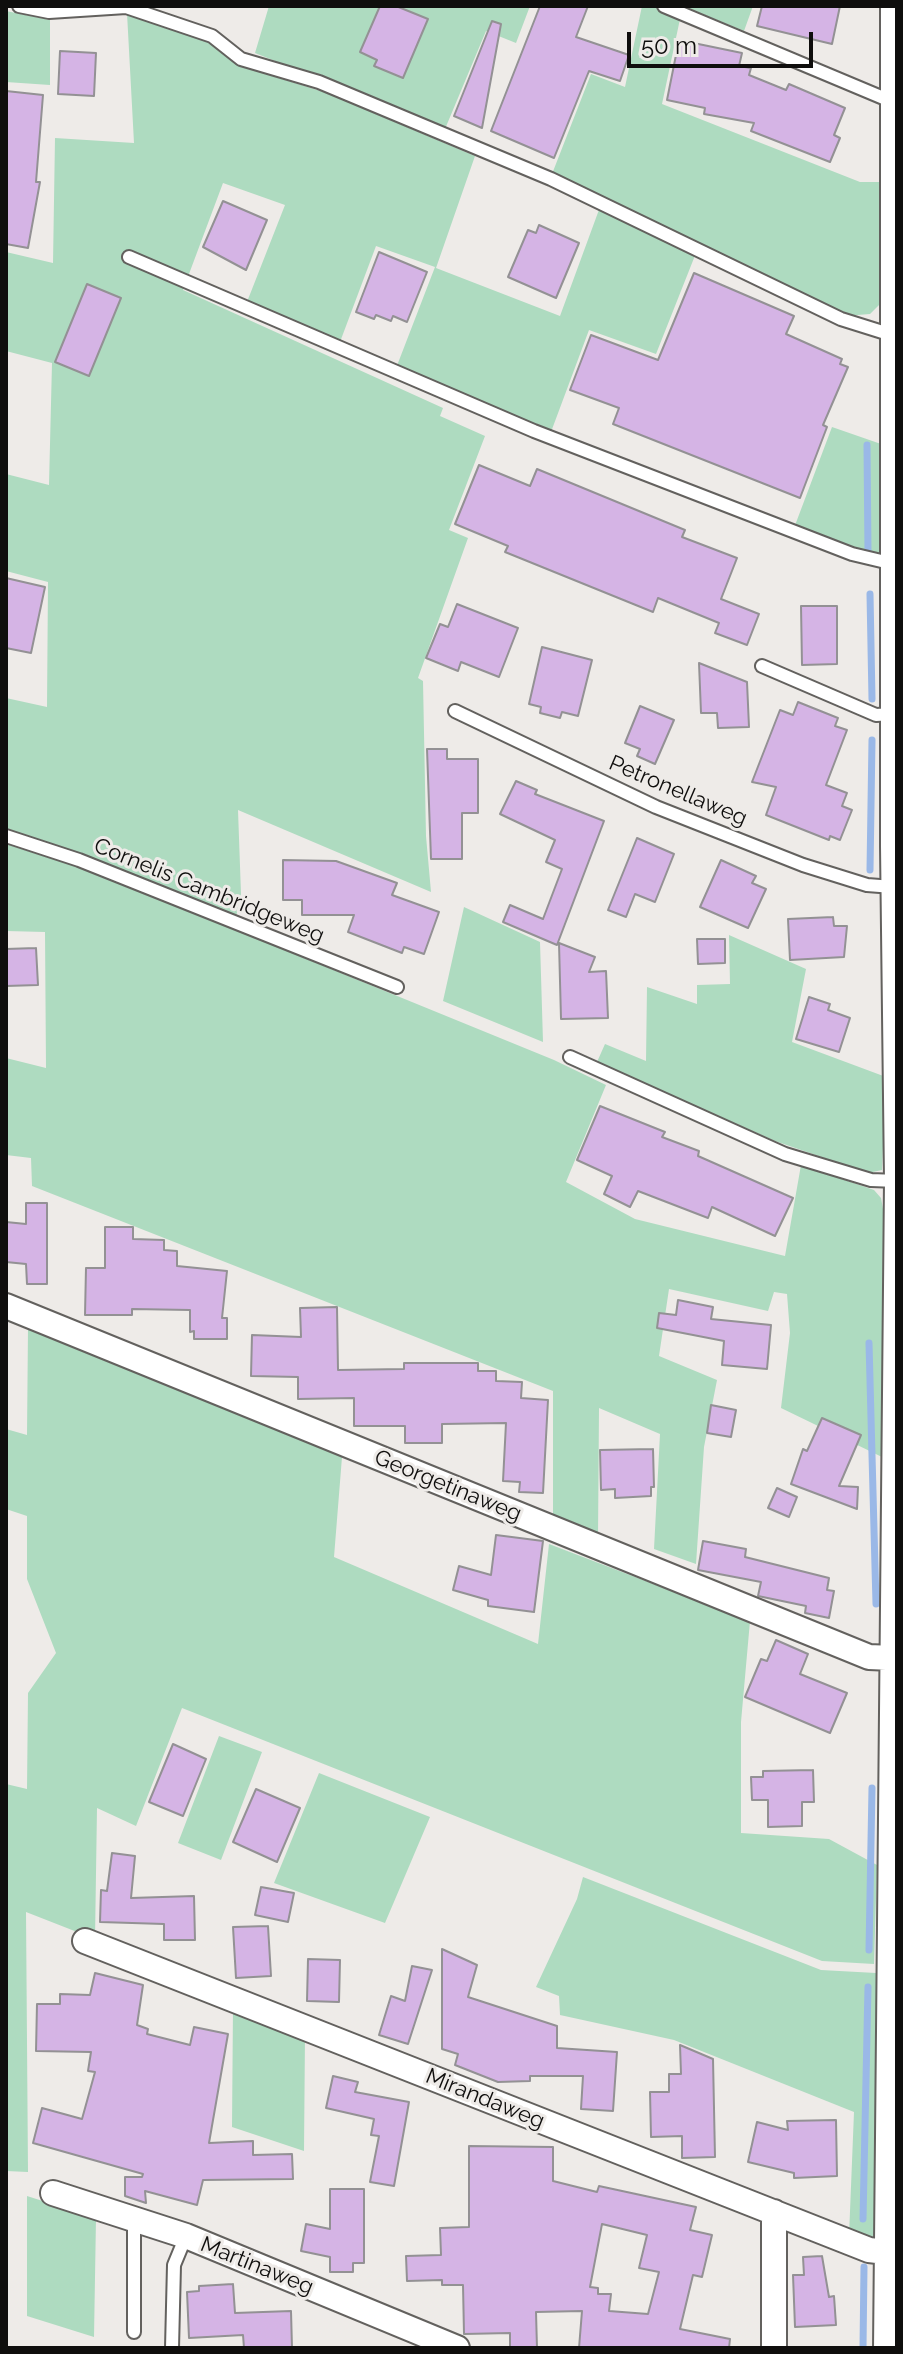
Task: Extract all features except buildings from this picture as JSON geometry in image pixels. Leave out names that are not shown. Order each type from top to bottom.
[{"type":"street","points":[[886,2348],[897,1181],[893,887],[896,564],[892,335],[896,226],[893,6]]},
{"type":"street","name":"Georgetinaweg","points":[[6,1306],[869,1657],[892,1658]]},
{"type":"street","name":"Mirandaweg","points":[[85,1941],[869,2250],[886,2252]]},
{"type":"street","name":"Martinaweg","points":[[53,2193],[186,2236],[457,2348]]},
{"type":"street","points":[[774,2212],[774,2348]]},
{"type":"lane","points":[[19,6],[49,12],[126,7],[212,36],[241,59],[319,82],[551,179],[841,319],[892,335]]},
{"type":"lane","points":[[664,6],[893,102]]},
{"type":"lane","points":[[129,257],[534,431],[852,554],[896,564]]},
{"type":"lane","points":[[762,666],[876,715],[894,714]]},
{"type":"lane","name":"Petronellaweg","points":[[455,711],[656,807],[803,865],[867,885],[893,887]]},
{"type":"lane","name":"Cornelis Cambridgeweg","points":[[6,836],[79,860],[397,987]]},
{"type":"lane","points":[[570,1057],[785,1154],[871,1180],[897,1181]]},
{"type":"lane","points":[[134,2220],[134,2332]]},
{"type":"lane","points":[[172,2348],[174,2265],[186,2236]]},
{"type":"green space","points":[[269,6],[530,6],[516,43],[486,31],[445,129],[255,53]]},
{"type":"green space","points":[[642,6],[652,6],[680,19],[662,104],[860,182],[883,182],[883,301],[870,314],[845,316],[552,174],[591,74],[625,87]]},
{"type":"green space","points":[[683,6],[753,6],[744,31]]},
{"type":"green space","points":[[6,11],[50,20],[50,85],[6,82]]},
{"type":"green space","points":[[127,13],[210,42],[237,65],[327,93],[475,156],[436,268],[560,316],[600,207],[696,253],[656,354],[589,330],[548,440],[393,376],[435,267],[376,246],[337,350],[245,307],[285,205],[223,183],[183,290],[443,408],[440,416],[485,436],[449,530],[468,538],[418,678],[423,681],[426,836],[431,892],[238,810],[241,894],[236,917],[121,869],[6,830],[6,698],[47,707],[48,582],[6,571],[6,474],[49,485],[52,363],[6,351],[6,252],[53,263],[55,138],[134,143]]},
{"type":"green space","points":[[832,427],[881,444],[880,559],[791,536]]},
{"type":"green space","points":[[6,844],[96,873],[554,1060],[606,1085],[566,1182],[635,1219],[785,1256],[801,1165],[874,1190],[881,1198],[883,1209],[882,1457],[781,1408],[790,1333],[787,1294],[774,1292],[768,1311],[669,1289],[659,1356],[717,1380],[704,1447],[696,1564],[654,1549],[660,1434],[599,1408],[598,1538],[553,1520],[553,1391],[32,1186],[31,1158],[6,1155],[6,1058],[46,1068],[45,932],[6,931]]},
{"type":"green space","points":[[464,907],[540,942],[543,1042],[443,1001]]},
{"type":"green space","points":[[729,935],[806,969],[792,1042],[886,1077],[882,1170],[868,1173],[775,1141],[597,1062],[605,1044],[646,1061],[647,987],[697,1004],[697,985],[730,984]]},
{"type":"green space","points":[[28,1328],[342,1457],[334,1557],[538,1644],[549,1544],[750,1621],[741,1722],[741,1833],[829,1839],[877,1865],[874,1964],[822,1961],[182,1708],[136,1826],[97,1808],[95,1939],[26,1912],[28,2172],[6,2171],[6,1784],[27,1789],[28,1693],[56,1653],[27,1579],[27,1516],[6,1509],[6,1429],[27,1435]]},
{"type":"green space","points":[[219,1736],[262,1752],[221,1860],[178,1843]]},
{"type":"green space","points":[[319,1773],[430,1817],[385,1923],[274,1883]]},
{"type":"green space","points":[[583,1877],[821,1970],[876,1973],[876,2232],[870,2239],[849,2236],[854,2112],[674,2040],[560,2015],[559,1996],[536,1987],[577,1899]]},
{"type":"green space","points":[[233,2006],[305,2035],[304,2151],[232,2127]]},
{"type":"green space","points":[[27,2196],[96,2218],[94,2337],[27,2316]]},
{"type":"waterway","points":[[867,445],[868,553]]},
{"type":"waterway","points":[[870,594],[872,699]]},
{"type":"waterway","points":[[870,870],[872,740]]},
{"type":"waterway","points":[[869,1343],[876,1604]]},
{"type":"waterway","points":[[869,1950],[872,1788]]},
{"type":"waterway","points":[[863,2219],[868,1987]]},
{"type":"waterway","points":[[863,2348],[864,2267]]}]
